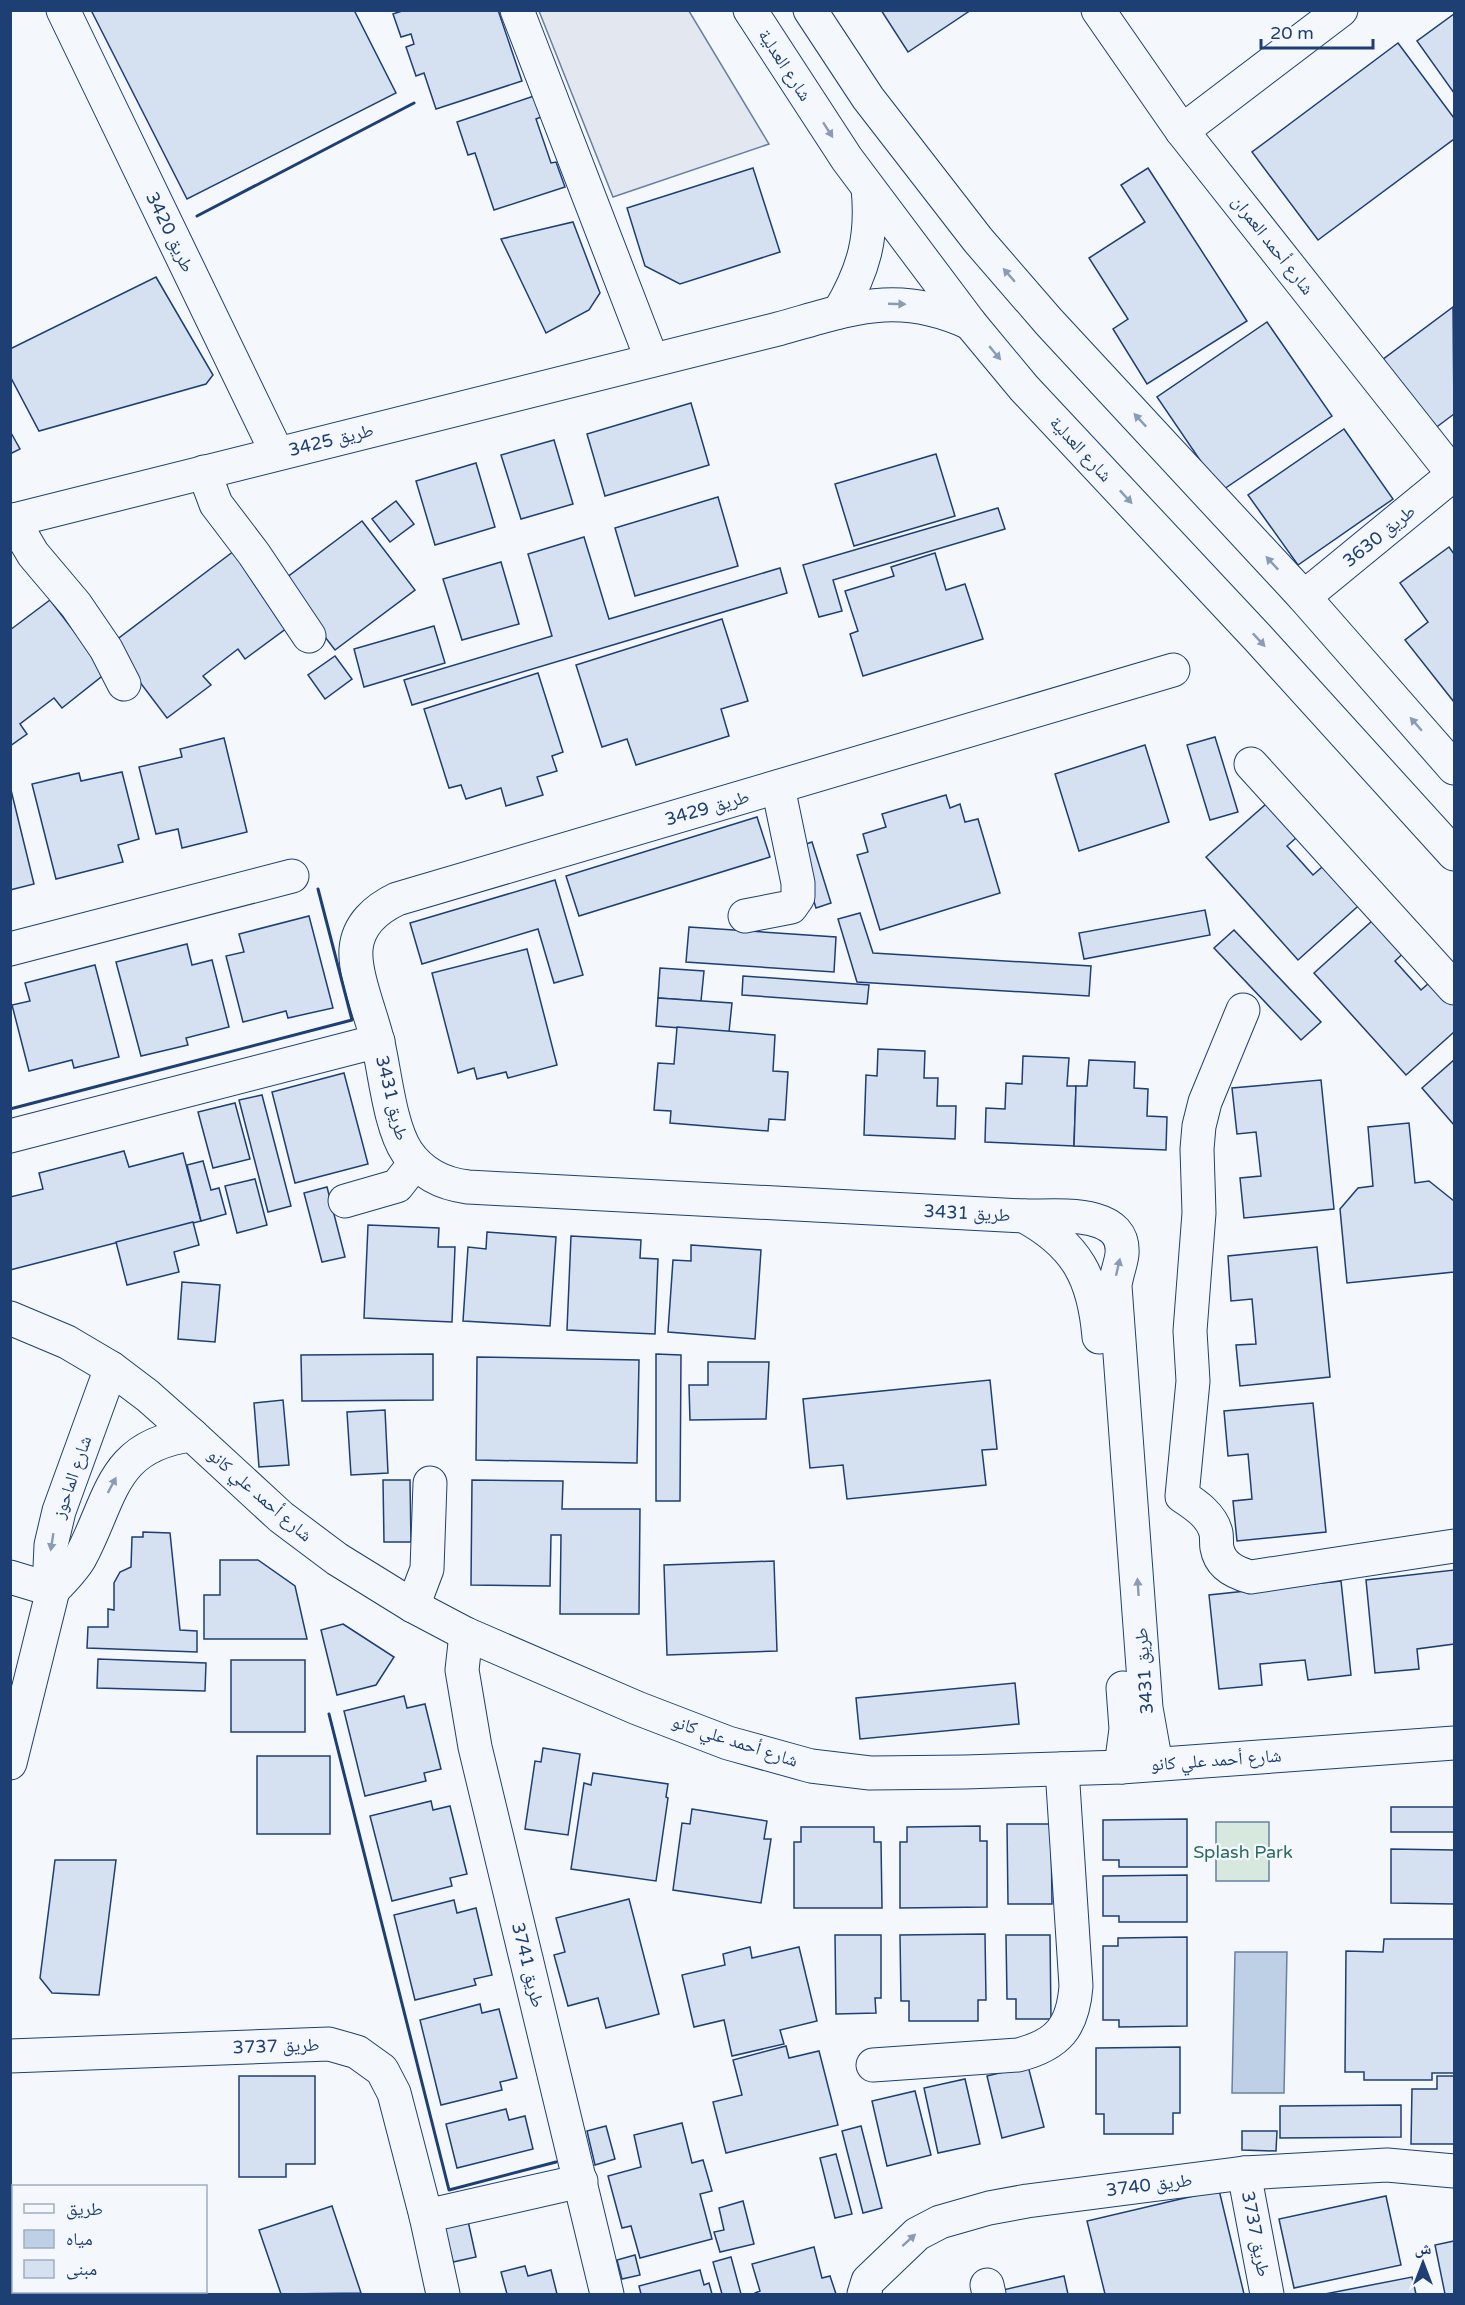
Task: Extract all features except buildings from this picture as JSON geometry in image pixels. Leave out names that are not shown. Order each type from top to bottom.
[{"type":"street","name":"طريق 3420","points":[[63,10],[277,453]]},
{"type":"street","points":[[517,10],[652,360]]},
{"type":"street","name":"شارع العدلية","points":[[750,10],[868,188],[970,323],[1024,388],[1258,638],[1455,854]]},
{"type":"street","points":[[810,10],[868,98],[978,240],[1049,322],[1304,597],[1455,768]]},
{"type":"street","name":"شارع أحمد العمران","points":[[1098,10],[1182,131],[1454,475]]},
{"type":"street","points":[[1182,131],[1341,10]]},
{"type":"street","points":[[839,312],[853,290],[863,265],[871,214],[868,188]]},
{"type":"street","name":"طريق 3425","points":[[12,520],[839,312],[884,303],[906,304],[950,314],[970,323]]},
{"type":"street","points":[[204,471],[216,504],[254,554],[309,636]]},
{"type":"street","name":"طريق 3630","points":[[1304,597],[1454,475]]},
{"type":"street","points":[[12,520],[33,554],[76,605],[106,649],[124,684]]},
{"type":"street","name":"طريق 3429","points":[[378,1041],[357,966],[356,949],[360,932],[381,906],[397,899],[1173,670]]},
{"type":"street","points":[[1251,764],[1455,987]]},
{"type":"street","points":[[745,916],[790,907],[798,897],[798,883],[778,787]]},
{"type":"street","points":[[10,949],[292,876]]},
{"type":"street","points":[[1182,1496],[1193,1382],[1190,1330],[1199,1213],[1200,1190],[1197,1170],[1199,1126],[1205,1102],[1243,1010]]},
{"type":"street","points":[[10,1136],[378,1041]]},
{"type":"street","name":"طريق 3431","points":[[378,1041],[399,1137],[415,1163],[439,1180],[468,1187],[1090,1218],[1109,1226],[1120,1244],[1122,1254],[1108,1320],[1122,1502],[1148,1727],[1156,1764]]},
{"type":"street","points":[[345,1201],[397,1186],[415,1163]]},
{"type":"street","points":[[1024,1216],[1044,1227],[1077,1259],[1088,1278],[1094,1298],[1108,1320]]},
{"type":"street","points":[[10,1318],[67,1342],[111,1368]]},
{"type":"street","name":"شارع أحمد علي كانو","points":[[111,1368],[148,1396],[281,1518],[337,1559],[413,1606],[466,1634],[637,1708],[728,1743],[811,1766],[870,1773],[1121,1767],[1455,1743]]},
{"type":"street","name":"شارع الماحوز","points":[[10,1763],[53,1590],[50,1567],[51,1545],[59,1511],[111,1368]]},
{"type":"street","name":"شارع الماحوز","points":[[53,1590],[79,1559],[119,1473],[142,1452],[159,1442],[192,1435]]},
{"type":"street","points":[[413,1606],[427,1569],[430,1483]]},
{"type":"street","points":[[1121,1767],[1126,1729],[1122,1502],[1182,1496],[1201,1508],[1216,1532],[1217,1549],[1229,1568],[1251,1577],[1455,1546]]},
{"type":"street","points":[[10,1577],[53,1590]]},
{"type":"street","name":"طريق 3741","points":[[466,1634],[462,1670],[475,1747],[607,2295]]},
{"type":"street","points":[[873,2065],[1018,2055],[1039,2050],[1054,2040],[1066,2024],[1074,2008],[1076,1986],[1062,1769]]},
{"type":"street","name":"طريق 3737","points":[[10,2056],[329,2044],[357,2052],[381,2070],[394,2093],[426,2216],[443,2295]]},
{"type":"street","name":"طريق 3740","points":[[866,2288],[917,2234],[940,2222],[964,2214],[1027,2201],[1244,2173],[1387,2165],[1455,2171]]},
{"type":"street","name":"طريق 3737","points":[[1244,2173],[1267,2295]]},
{"type":"street","points":[[426,2216],[581,2181]]},
{"type":"green space","name":"Splash Park","points":[[1216,1822],[1269,1822],[1269,1881],[1216,1881]]},
{"type":"shaded area","points":[[539,11],[689,11],[769,144],[613,197]]},
{"type":"water","points":[[1235,1952],[1287,1952],[1284,2093],[1232,2093]]},
{"type":"wall","points":[[197,216],[414,103]]},
{"type":"wall","points":[[10,1109],[352,1020],[318,889]]},
{"type":"wall","points":[[329,1714],[449,2190],[556,2162]]}]
